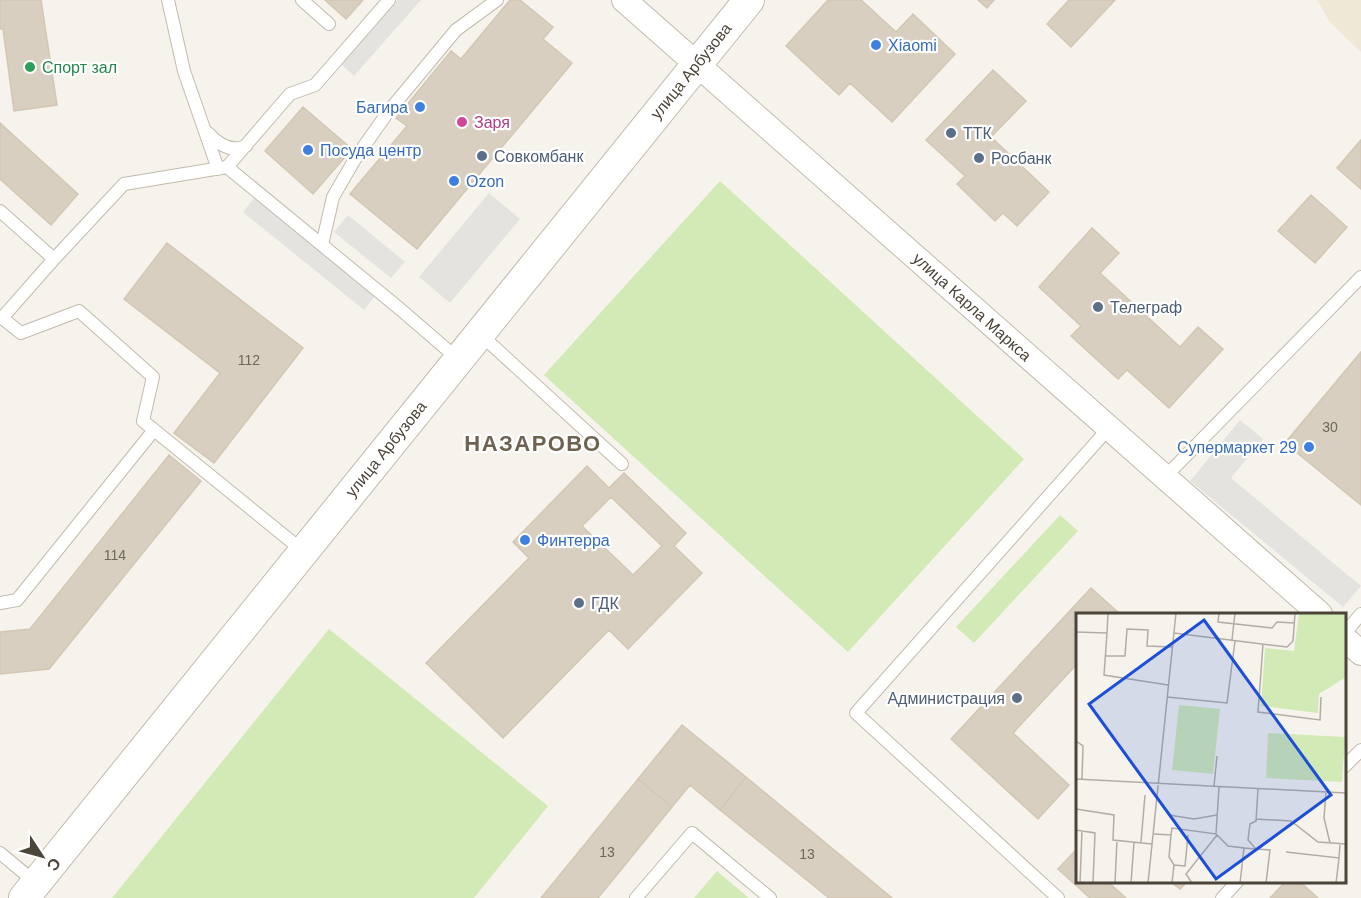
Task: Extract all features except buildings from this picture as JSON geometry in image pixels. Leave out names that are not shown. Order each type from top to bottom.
[{"type":"street","name":"улица Карла Маркса","points":[[624,0],[1318,613]]},
{"type":"street","name":"улица Арбузова","points":[[30,891],[749,0]]},
{"type":"street","points":[[1346,638],[1361,653]]},
{"type":"lane","points":[[168,0],[184,71],[223,168],[322,244],[458,359]]},
{"type":"lane","points":[[302,0],[329,24]]},
{"type":"lane","points":[[303,551],[143,421],[153,377],[79,311],[21,333],[1,320],[124,184],[223,168],[246,146],[290,94],[315,85],[389,0]]},
{"type":"lane","points":[[322,244],[333,197],[355,159],[388,112],[456,30],[498,0]]},
{"type":"lane","points":[[207,132],[218,143],[228,147],[236,149],[246,146]]},
{"type":"lane","points":[[0,211],[54,259]]},
{"type":"lane","points":[[1164,478],[1361,277]]},
{"type":"lane","points":[[479,333],[622,464]]},
{"type":"lane","points":[[1058,898],[856,713],[1108,429]]},
{"type":"lane","points":[[0,603],[17,600],[154,430]]},
{"type":"lane","points":[[1346,633],[1361,614]]},
{"type":"lane","points":[[1346,765],[1361,750]]},
{"type":"lane","points":[[636,898],[692,833],[770,898]]},
{"type":"lane","points":[[0,853],[30,891]]},
{"type":"lane","points":[[1222,898],[1236,883]]},
{"type":"shaded area","points":[[397,0],[421,0],[354,76],[341,64]]},
{"type":"shaded area","points":[[1317,0],[1361,0],[1361,52],[1330,22]]},
{"type":"shaded area","points":[[489,193],[520,219],[450,303],[419,277]]},
{"type":"shaded area","points":[[255,197],[375,296],[364,310],[243,212]]},
{"type":"shaded area","points":[[348,215],[405,262],[391,278],[334,232]]},
{"type":"shaded area","points":[[1240,420],[1263,439],[1231,478],[1361,586],[1343,607],[1190,481]]},
{"type":"green space","points":[[720,181],[1024,459],[848,652],[544,375]]},
{"type":"green space","points":[[1060,515],[1078,531],[974,643],[956,627]]},
{"type":"green space","points":[[329,629],[548,806],[474,898],[112,898]]},
{"type":"green space","points":[[717,871],[749,898],[694,898]]},
{"type":"place","name":"Xiaomi","points":[[876,45]]},
{"type":"place","name":"Спорт зал","points":[[30,67]]},
{"type":"place","name":"Багира","points":[[420,107]]},
{"type":"place","name":"Заря","points":[[462,122]]},
{"type":"place","name":"ТТК","points":[[951,133]]},
{"type":"place","name":"Посуда центр","points":[[308,150]]},
{"type":"place","name":"Совкомбанк","points":[[482,156]]},
{"type":"place","name":"Росбанк","points":[[979,158]]},
{"type":"place","name":"Ozon","points":[[454,181]]},
{"type":"place","name":"Телеграф","points":[[1098,307]]},
{"type":"place","name":"Супермаркет 29","points":[[1309,447]]},
{"type":"place","name":"Финтерра","points":[[525,540]]},
{"type":"place","name":"ГДК","points":[[579,603]]},
{"type":"place","name":"Администрация","points":[[1017,698]]},
{"type":"district","name":"НАЗАРОВО","points":[[533,443]]}]
